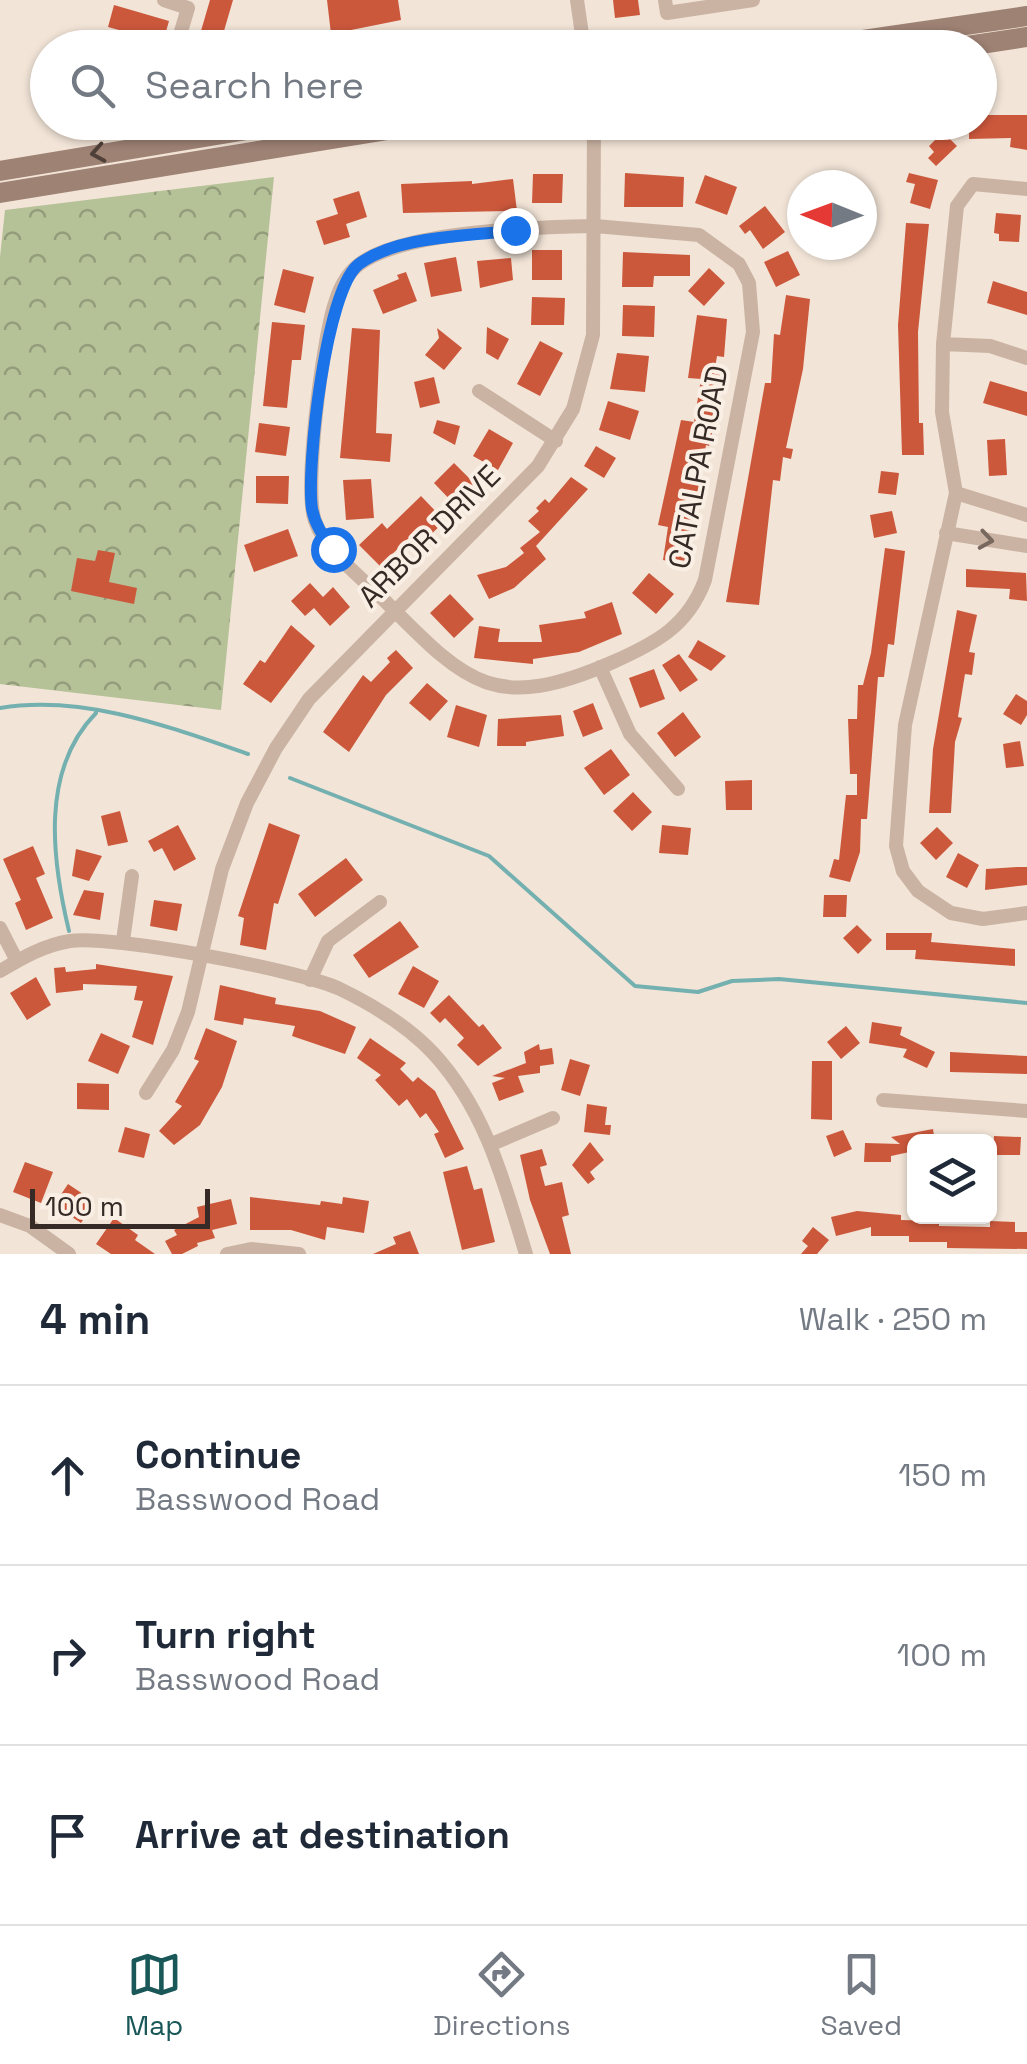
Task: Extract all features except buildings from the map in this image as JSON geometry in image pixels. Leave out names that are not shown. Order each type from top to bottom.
[{"type":"main road","points":[[931,30],[1027,16]]},
{"type":"main road","points":[[997,42],[1027,37]]},
{"type":"main road","points":[[0,171],[177,140]]},
{"type":"main road","points":[[194,140],[196,162]]},
{"type":"main road","points":[[0,194],[329,140]]},
{"type":"street","points":[[164,0],[189,4],[181,30]]},
{"type":"street","points":[[578,0],[582,30]]},
{"type":"street","points":[[665,0],[666,13],[753,0]]},
{"type":"street","name":"ARBOR DRIVE","points":[[146,1094],[173,1050],[222,869],[247,803],[276,748],[309,698],[515,490],[556,441],[584,382],[593,336],[594,140]]},
{"type":"street","points":[[1027,189],[973,184],[957,206],[943,344],[942,412],[956,493],[905,725],[896,846],[902,872],[918,891],[951,913],[982,919],[1027,913]]},
{"type":"street","name":"CATALPA ROAD","points":[[595,226],[699,235],[739,264],[754,305],[742,389],[697,602],[664,637],[600,667],[529,689],[483,682],[443,660],[394,610],[333,549],[315,521],[312,504],[330,321],[342,285],[363,262],[395,247],[515,230],[595,226]]},
{"type":"street","points":[[943,344],[990,346],[1027,358]]},
{"type":"street","points":[[479,391],[556,441]]},
{"type":"street","points":[[956,493],[1027,515]]},
{"type":"street","points":[[946,534],[1027,546]]},
{"type":"street","points":[[600,667],[630,734],[678,789]]},
{"type":"street","points":[[123,942],[132,876]]},
{"type":"street","points":[[310,980],[328,942],[380,902]]},
{"type":"street","points":[[0,928],[18,960]]},
{"type":"street","points":[[0,971],[18,960],[70,941],[123,942],[310,980],[337,988],[378,1010],[432,1052],[462,1090],[492,1144],[526,1254]]},
{"type":"street","points":[[883,1100],[1027,1111]]},
{"type":"street","points":[[492,1144],[553,1118]]},
{"type":"street","points":[[0,1215],[30,1226],[70,1254]]},
{"type":"street","points":[[227,1254],[251,1249],[299,1254]]},
{"type":"green space","points":[[274,177],[221,710],[0,684],[0,257],[5,210]]},
{"type":"waterway","points":[[0,708],[63,705],[94,709],[157,724],[248,754]]},
{"type":"waterway","points":[[69,931],[55,846],[58,788],[78,736],[96,713]]},
{"type":"waterway","points":[[290,778],[489,856],[635,986],[698,992],[732,981],[779,979],[1027,1003]]},
{"type":"route","points":[[333,549],[315,521],[311,484],[330,321],[342,285],[363,262],[395,247],[515,230]]}]
